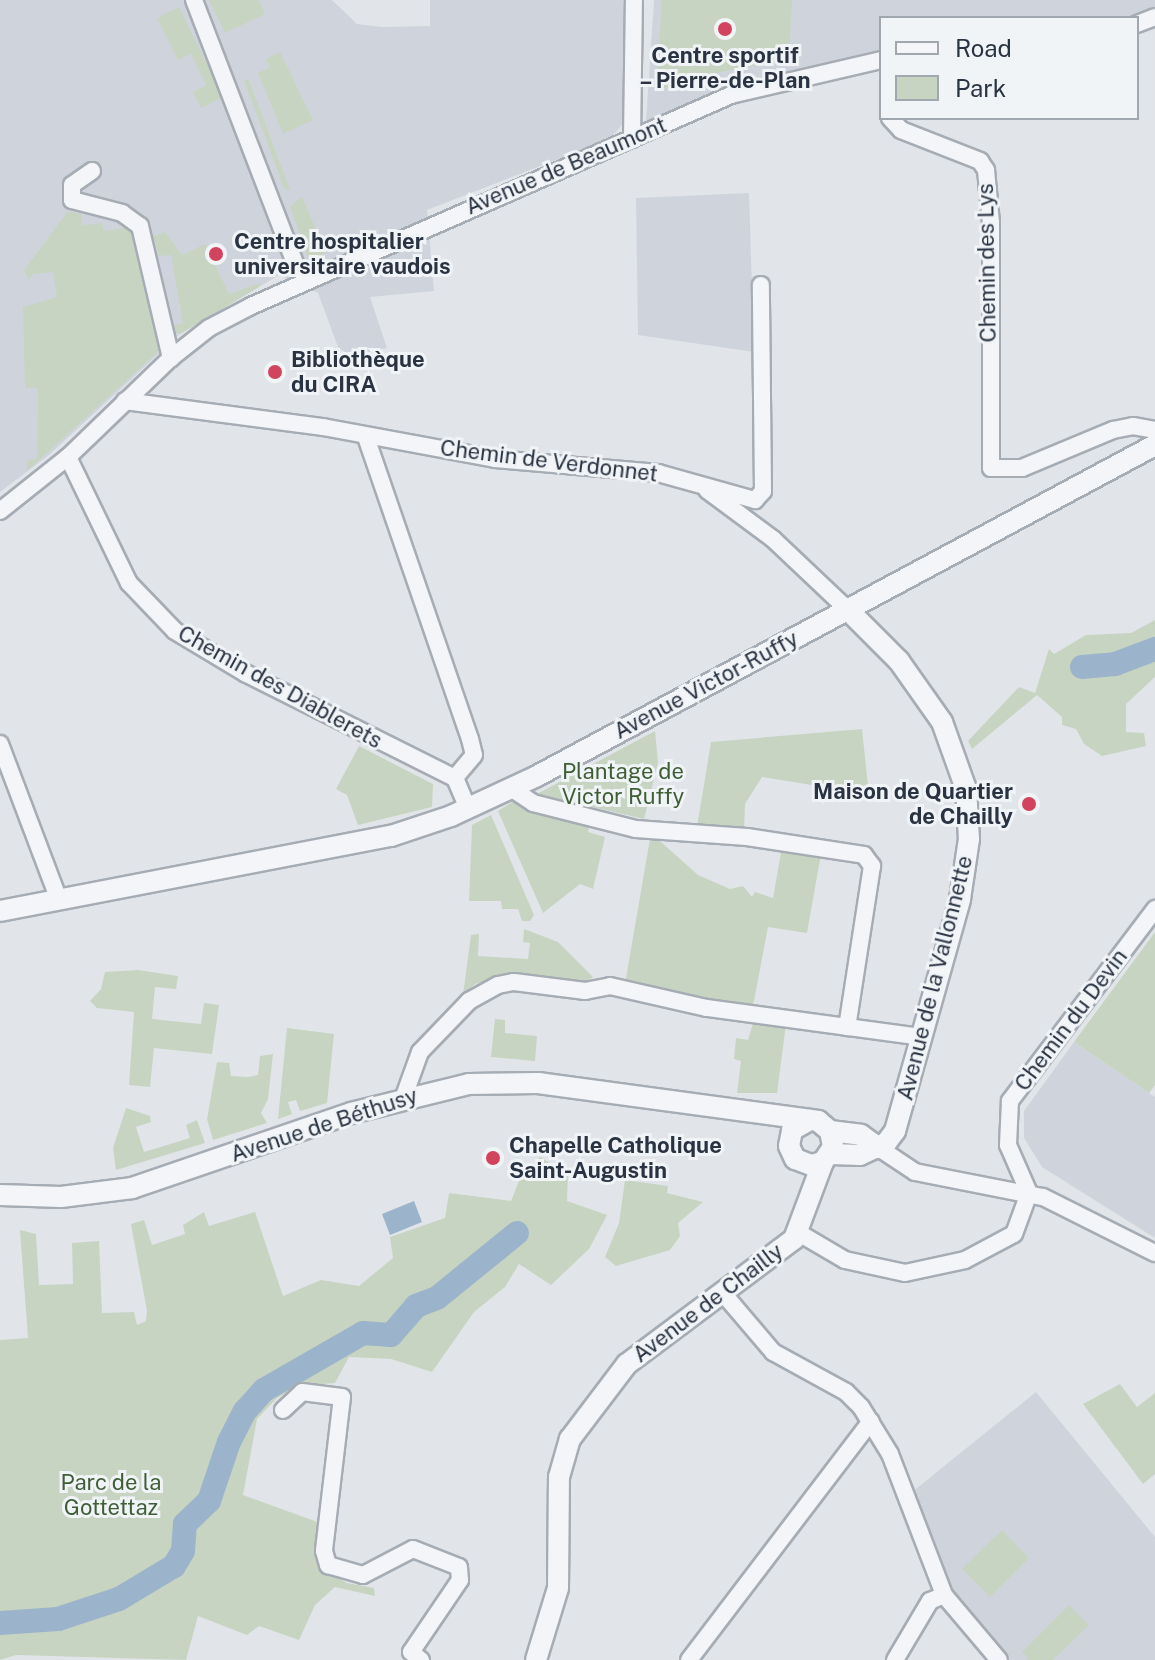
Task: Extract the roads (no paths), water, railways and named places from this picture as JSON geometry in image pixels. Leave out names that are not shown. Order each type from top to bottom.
[{"type":"street","points":[[194,0],[296,266],[307,277]]},
{"type":"street","points":[[632,139],[634,0]]},
{"type":"street","name":"Avenue de Beaumont","points":[[0,511],[68,457],[171,358],[209,328],[307,277],[731,95],[879,60]]},
{"type":"street","name":"Chemin des Lys","points":[[892,120],[901,130],[980,161],[990,186],[991,468],[1022,468],[1113,430],[1133,426],[1155,430]]},
{"type":"street","points":[[92,171],[72,185],[72,200],[122,213],[140,226],[171,358]]},
{"type":"street","name":"Chemin de Verdonnet","points":[[125,401],[495,459],[693,480],[750,501],[761,496],[761,285]]},
{"type":"street","points":[[366,437],[470,739],[474,755],[455,778],[468,809]]},
{"type":"street","name":"Avenue Victor-Ruffy","points":[[0,911],[391,836],[468,809],[1155,445]]},
{"type":"street","name":"Chemin des Diablerets","points":[[68,457],[129,583],[175,631],[245,673],[455,778]]},
{"type":"street","name":"Avenue de la Vallonnette","points":[[693,480],[773,539],[846,608],[921,687],[949,737],[966,789],[965,874],[895,1131],[879,1148]]},
{"type":"street","points":[[0,744],[59,900]]},
{"type":"street","points":[[511,788],[533,803],[636,829],[747,837],[864,855],[872,866],[847,1027]]},
{"type":"street","name":"Chemin du Devin","points":[[1029,1193],[1008,1145],[1010,1101],[1155,909]]},
{"type":"street","points":[[403,1099],[420,1052],[469,1001],[498,985],[585,991],[610,986],[707,1008],[922,1037]]},
{"type":"street","name":"Avenue de Béthusy","points":[[0,1195],[61,1197],[132,1188],[403,1099],[469,1084],[538,1083],[652,1100],[679,1099],[810,1120],[830,1131],[861,1135],[879,1148]]},
{"type":"street","name":"Avenue de Béthusy","points":[[652,1100],[677,1111],[770,1125],[789,1137]]},
{"type":"street","points":[[810,1120],[789,1137],[795,1159],[802,1224],[845,1260],[921,1272],[965,1260],[1014,1234],[1029,1193]]},
{"type":"street","points":[[802,1224],[827,1158],[830,1131]]},
{"type":"street","points":[[795,1159],[811,1165],[827,1158],[860,1155],[879,1148],[915,1172],[1029,1193],[1155,1253]]},
{"type":"street","name":"Avenue de Chailly","points":[[536,1660],[558,1588],[559,1477],[570,1439],[627,1364],[722,1292],[802,1224]]},
{"type":"street","points":[[722,1292],[773,1352],[846,1392],[871,1421],[890,1454],[944,1595],[999,1660]]},
{"type":"street","points":[[283,1410],[302,1392],[342,1397],[324,1551],[328,1565],[363,1575],[413,1549],[459,1567],[460,1580],[411,1652],[421,1660]]},
{"type":"street","points":[[689,1660],[871,1421]]},
{"type":"street","points":[[895,1660],[930,1601],[944,1595]]},
{"type":"water","points":[[414,1201],[422,1222],[390,1235],[382,1214]]},
{"type":"waterway","points":[[1082,667],[1115,664],[1155,649]]},
{"type":"waterway","points":[[0,1623],[58,1619],[119,1599],[174,1566],[183,1551],[185,1524],[209,1501],[229,1442],[245,1411],[264,1390],[363,1333],[391,1335],[416,1306],[437,1298],[517,1233]]},
{"type":"place","name":"Centre sportif – Pierre-de-Plan","points":[[725,29]]},
{"type":"place","name":"Centre hospitalier universitaire vaudois","points":[[216,254]]},
{"type":"place","name":"Bibliothèque du CIRA","points":[[275,372]]},
{"type":"place","name":"Maison de Quartier de Chailly","points":[[1029,804]]},
{"type":"place","name":"Chapelle Catholique Saint-Augustin","points":[[493,1158]]},
{"type":"park label","name":"Plantage de Victor Ruffy","points":[[623,784]]},
{"type":"park label","name":"Parc de la Gottettaz","points":[[111,1494]]}]
